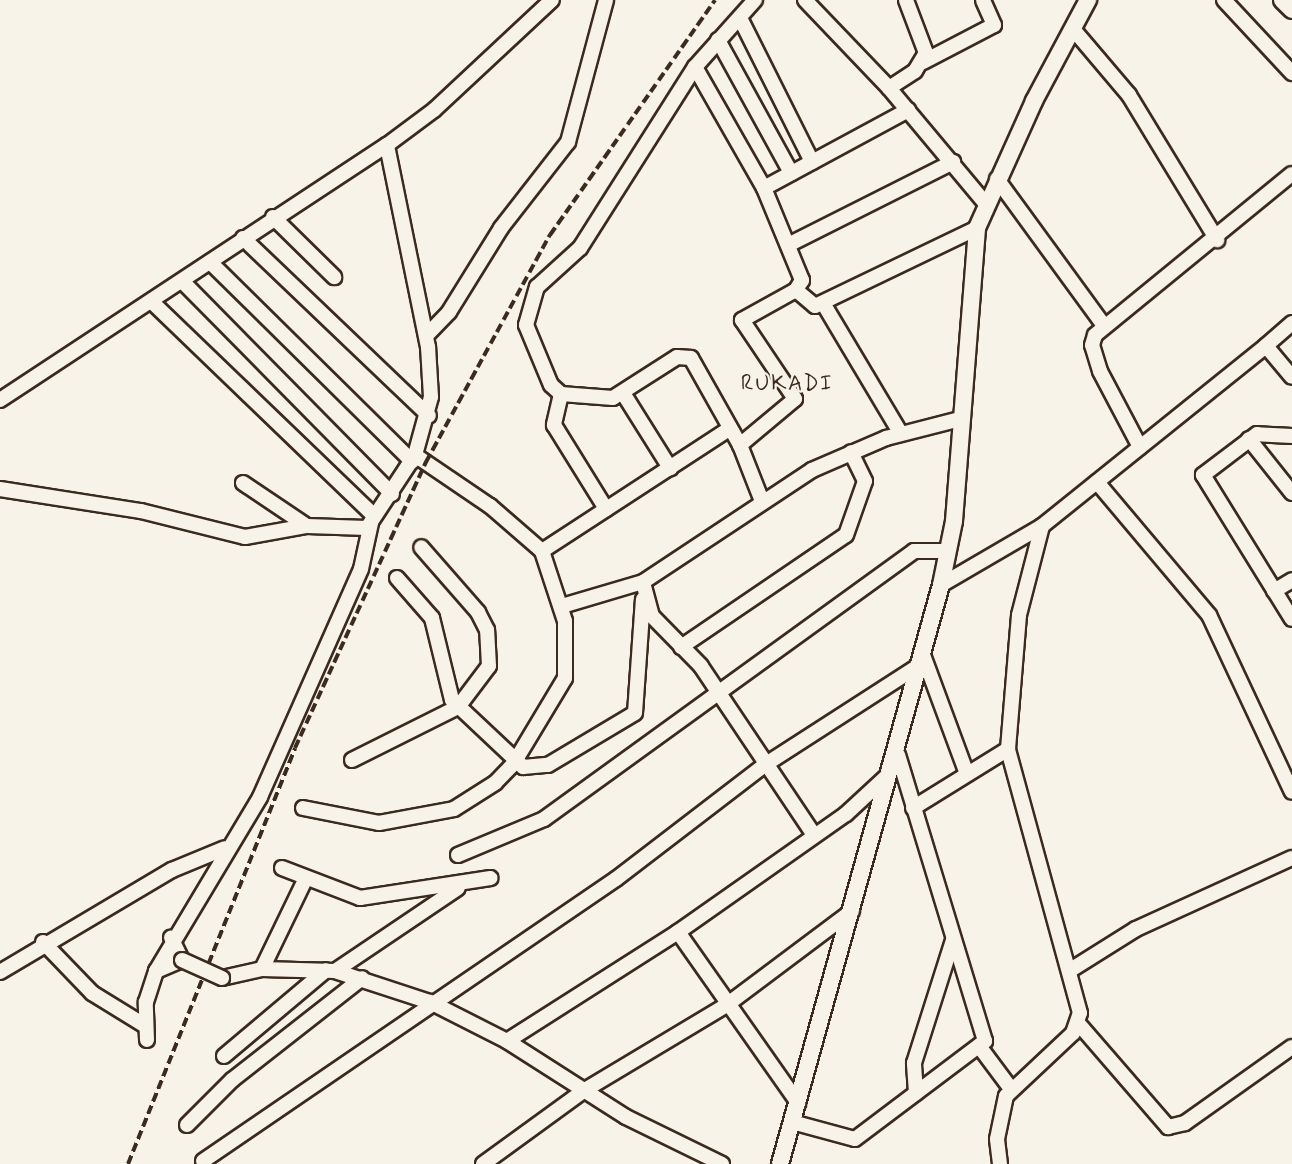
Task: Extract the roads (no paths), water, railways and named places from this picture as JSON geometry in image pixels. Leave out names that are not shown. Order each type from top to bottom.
[{"type":"street","points":[[0,400],[152,302],[273,218],[387,146],[434,110],[552,0]]},
{"type":"street","points":[[426,336],[460,297],[501,228],[567,142],[606,0]]},
{"type":"street","points":[[606,509],[554,425],[561,394],[526,334],[532,299],[546,277],[585,242],[695,67],[755,0]]},
{"type":"street","points":[[805,0],[889,88],[986,204]]},
{"type":"street","points":[[889,88],[923,62],[994,25],[983,0]]},
{"type":"street","points":[[780,1164],[896,761],[941,585],[946,551],[954,521],[960,419],[977,228],[997,179],[1088,0]]},
{"type":"street","points":[[1224,0],[1292,73]]},
{"type":"street","points":[[1282,0],[1292,10]]},
{"type":"street","points":[[908,1],[924,46],[923,62]]},
{"type":"street","points":[[740,18],[812,162]]},
{"type":"street","points":[[1073,28],[1129,95],[1217,240]]},
{"type":"street","points":[[718,40],[791,173]]},
{"type":"street","points":[[695,67],[764,188],[802,280],[796,290],[742,320],[795,399],[740,445]]},
{"type":"street","points":[[764,188],[908,110]]},
{"type":"street","points":[[0,489],[141,511],[245,537],[308,526],[354,531],[372,519],[392,494],[413,458],[429,416],[426,336],[387,146]]},
{"type":"street","points":[[788,245],[953,162]]},
{"type":"street","points":[[1140,447],[1097,363],[1092,345],[1104,326],[1217,240],[1292,174]]},
{"type":"street","points":[[997,179],[1104,326]]},
{"type":"street","points":[[273,218],[334,277]]},
{"type":"street","points":[[796,290],[811,307],[823,303],[977,228]]},
{"type":"street","points":[[243,238],[429,416]]},
{"type":"street","points":[[210,262],[413,458],[490,506],[542,551],[562,606],[568,650],[565,678],[514,763],[476,798],[418,820],[379,823],[303,808]]},
{"type":"street","points":[[182,281],[392,494]]},
{"type":"street","points":[[152,302],[372,519]]},
{"type":"street","points":[[823,303],[902,434]]},
{"type":"street","points":[[941,585],[1042,526],[1292,323]]},
{"type":"street","points":[[1266,346],[1292,377]]},
{"type":"street","points":[[561,394],[608,399],[623,393],[677,357],[687,356],[699,368],[729,429],[740,445],[762,501]]},
{"type":"street","points":[[623,393],[670,468]]},
{"type":"street","points":[[562,606],[643,589],[723,534],[762,501],[851,452],[902,434],[960,419]]},
{"type":"street","points":[[542,551],[729,429]]},
{"type":"street","points":[[1292,436],[1263,432],[1249,439],[1211,464],[1203,483],[1292,619]]},
{"type":"street","points":[[1249,439],[1292,493]]},
{"type":"street","points":[[681,646],[846,535],[865,481],[851,452]]},
{"type":"street","points":[[1097,482],[1209,615],[1292,792]]},
{"type":"street","points":[[243,483],[308,526]]},
{"type":"street","points":[[147,1040],[144,1025],[156,971],[171,937],[225,848],[260,797],[295,724],[361,568],[372,519]]},
{"type":"street","points":[[1042,526],[1019,615],[1008,749],[1069,971],[1078,1023],[1168,1127],[1185,1123],[1292,1047]]},
{"type":"street","points":[[352,760],[458,707],[489,666],[487,630],[465,594],[420,548]]},
{"type":"street","points":[[458,855],[544,819],[719,690],[914,551],[946,551]]},
{"type":"street","points":[[398,578],[432,618],[448,693],[458,707],[514,763],[548,765],[635,713],[643,589]]},
{"type":"street","points":[[1274,591],[1292,580]]},
{"type":"street","points":[[643,589],[652,615],[719,690],[814,835]]},
{"type":"street","points":[[203,1161],[430,1002],[616,879],[766,764],[922,659]]},
{"type":"street","points":[[922,659],[967,774]]},
{"type":"street","points":[[913,808],[1008,749]]},
{"type":"street","points":[[792,1122],[855,1139],[984,1041],[983,1023],[953,940],[913,808],[896,761]]},
{"type":"street","points":[[507,1041],[678,932],[814,835],[896,761]]},
{"type":"street","points":[[0,972],[43,942],[172,870],[225,848]]},
{"type":"street","points":[[1069,971],[1136,929],[1292,858]]},
{"type":"street","points":[[282,868],[347,895],[381,899],[490,878]]},
{"type":"street","points":[[262,969],[306,878]]},
{"type":"street","points":[[224,1056],[331,970],[464,883]]},
{"type":"street","points":[[483,1164],[505,1159],[585,1090],[728,1004],[853,910]]},
{"type":"street","points":[[678,932],[798,1103]]},
{"type":"street","points":[[171,937],[182,960],[222,978],[262,969],[331,970],[362,978],[430,1002],[507,1041],[585,1090],[722,1164]]},
{"type":"street","points":[[916,1093],[914,1063],[953,940]]},
{"type":"street","points":[[43,942],[92,993],[144,1025]]},
{"type":"street","points":[[156,971],[182,960]]},
{"type":"street","points":[[187,1125],[232,1080],[362,978]]},
{"type":"street","points":[[1000,1164],[997,1139],[1011,1089],[1078,1023]]},
{"type":"street","points":[[979,1047],[1011,1089]]},
{"type":"railway","points":[[128,1164],[295,748],[426,462],[550,235],[715,0]]},
{"type":"district","name":"RUKADI","points":[[787,385]]}]
